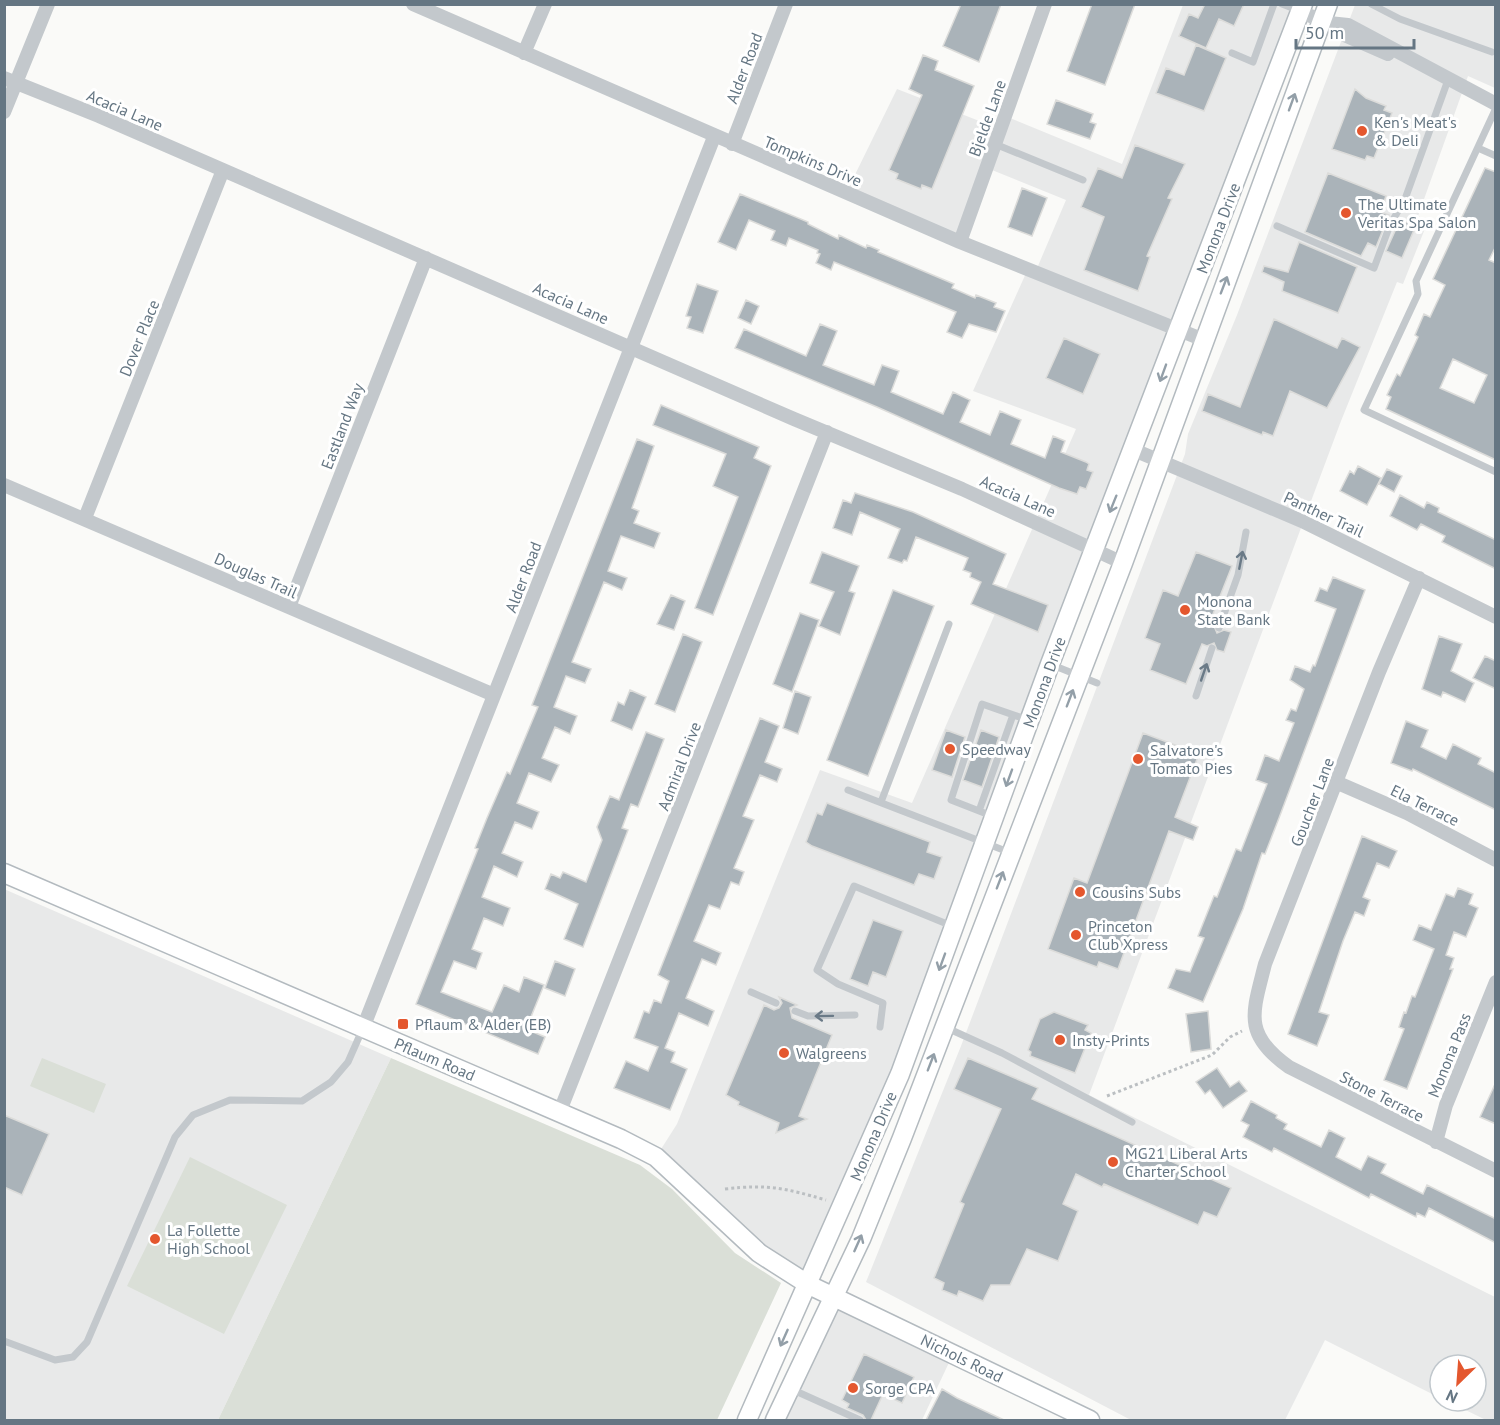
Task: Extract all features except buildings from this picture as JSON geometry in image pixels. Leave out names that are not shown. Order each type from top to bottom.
[{"type":"street","points":[[4,112],[10,80],[48,4]]},
{"type":"street","name":"Tompkins Drive","points":[[413,4],[960,243],[1203,340]]},
{"type":"street","points":[[524,53],[545,4]]},
{"type":"street","name":"Alder Road","points":[[732,144],[786,4]]},
{"type":"street","name":"Bjelde Lane","points":[[960,243],[1045,4]]},
{"type":"street","points":[[1302,8],[1327,16],[1340,33],[1420,66],[1496,104]]},
{"type":"street","name":"Monona Drive","points":[[747,1420],[809,1285],[896,1084],[985,843],[987,814],[1021,718],[1050,664],[1302,8]]},
{"type":"street","name":"Monona Drive","points":[[775,1420],[834,1296],[893,1162],[1123,563],[1203,340],[1327,16]]},
{"type":"street","name":"Acacia Lane","points":[[10,80],[827,432],[1123,563]]},
{"type":"street","name":"Alder Road","points":[[363,1028],[714,137]]},
{"type":"street","name":"Dover Place","points":[[85,518],[223,170]]},
{"type":"street","name":"Eastland Way","points":[[289,607],[426,258]]},
{"type":"street","name":"Admiral Drive","points":[[560,1111],[827,432]]},
{"type":"street","name":"Panther Trail","points":[[1134,450],[1302,521],[1496,617]]},
{"type":"street","name":"Douglas Trail","points":[[4,485],[494,695]]},
{"type":"street","name":"Goucher Lane","points":[[1262,1041],[1253,1013],[1265,964],[1338,783],[1379,672],[1419,578]]},
{"type":"street","name":"Ela Terrace","points":[[1338,783],[1407,813],[1496,860]]},
{"type":"street","name":"Pflaum Road","points":[[4,873],[560,1111],[656,1157],[759,1253],[809,1285],[834,1296]]},
{"type":"street","name":"Monona Pass","points":[[1436,1142],[1446,1105],[1496,982]]},
{"type":"street","name":"Stone Terrace","points":[[1262,1041],[1271,1055],[1289,1067],[1496,1171]]},
{"type":"street","name":"Nichols Road","points":[[834,1296],[1090,1420]]},
{"type":"lane","points":[[1232,53],[1253,62],[1274,4]]},
{"type":"lane","points":[[1282,4],[1302,8]]},
{"type":"lane","points":[[1371,4],[1400,19],[1492,52]]},
{"type":"lane","points":[[1277,226],[1374,268],[1390,225],[1405,199],[1448,80]]},
{"type":"lane","points":[[1496,108],[1416,281],[1418,294],[1364,410],[1496,472]]},
{"type":"lane","points":[[995,144],[1083,180]]},
{"type":"lane","points":[[1478,148],[1496,156]]},
{"type":"lane","points":[[1220,628],[1238,574],[1246,532]]},
{"type":"lane","points":[[880,802],[949,624]]},
{"type":"lane","points":[[1196,696],[1212,648]]},
{"type":"lane","points":[[1050,664],[1097,683]]},
{"type":"lane","points":[[987,814],[951,800],[982,704],[1021,718]]},
{"type":"lane","points":[[848,790],[1011,853]]},
{"type":"lane","points":[[880,1027],[883,1003],[838,984],[817,970],[854,886],[955,927]]},
{"type":"lane","points":[[751,992],[777,1003]]},
{"type":"lane","points":[[795,1011],[808,1016],[855,1015]]},
{"type":"lane","points":[[944,1027],[1002,1053],[1132,1122]]},
{"type":"lane","points":[[4,1341],[55,1360],[73,1357],[87,1342],[175,1137],[193,1115],[230,1100],[302,1101],[331,1082],[348,1062],[363,1028]]},
{"type":"lane","points":[[790,1388],[860,1420]]},
{"type":"path","points":[[1092,1102],[1212,1055],[1230,1037],[1255,1025]]},
{"type":"path","points":[[725,1188],[767,1185],[802,1192],[830,1202]]},
{"type":"shaded area","points":[[1183,5],[1303,5],[809,1285],[656,1157],[677,1124],[820,770],[912,803],[1076,429],[973,391],[1027,271],[1035,273],[1066,200],[987,168],[960,242],[846,193],[897,89],[1000,129],[1005,116],[1122,164]]},
{"type":"shaded area","points":[[1355,5],[1495,5],[1495,88],[1468,76],[1418,216],[1428,221],[1403,284],[1397,282],[1341,421],[1089,1095],[1495,1297],[1495,1420],[1486,1420],[1472,1413],[1488,1413],[1488,1353],[1428,1353],[1428,1392],[1325,1340],[1285,1420],[1131,1420],[866,1282],[961,1046],[1185,454],[1188,434],[1237,315]]},
{"type":"shaded area","name":"La Follette High School","points":[[4,889],[391,1058],[218,1420],[5,1420]]},
{"type":"shaded area","points":[[42,1058],[106,1084],[94,1113],[30,1086]]},
{"type":"shaded area","points":[[391,1058],[640,1165],[672,1189],[735,1253],[781,1283],[717,1420],[218,1420]]},
{"type":"shaded area","points":[[190,1157],[287,1205],[224,1334],[127,1286]]},
{"type":"shaded area","points":[[834,1296],[953,1354],[922,1420],[775,1420]]},
{"type":"place","name":"Ken's Meat's & Deli","points":[[1362,131]]},
{"type":"place","name":"The Ultimate Veritas Spa Salon","points":[[1346,213]]},
{"type":"place","name":"Monona State Bank","points":[[1185,610]]},
{"type":"place","name":"Speedway","points":[[950,749]]},
{"type":"place","name":"Salvatore's Tomato Pies","points":[[1138,759]]},
{"type":"place","name":"Cousins Subs","points":[[1080,892]]},
{"type":"place","name":"Princeton Club Xpress","points":[[1076,935]]},
{"type":"place","name":"Pflaum & Alder (EB)","points":[[403,1024]]},
{"type":"place","name":"Insty-Prints","points":[[1060,1040]]},
{"type":"place","name":"Walgreens","points":[[784,1053]]},
{"type":"place","name":"MG21 Liberal Arts Charter School","points":[[1113,1162]]},
{"type":"place","name":"La Follette High School","points":[[155,1239]]},
{"type":"place","name":"Sorge CPA","points":[[853,1388]]}]
